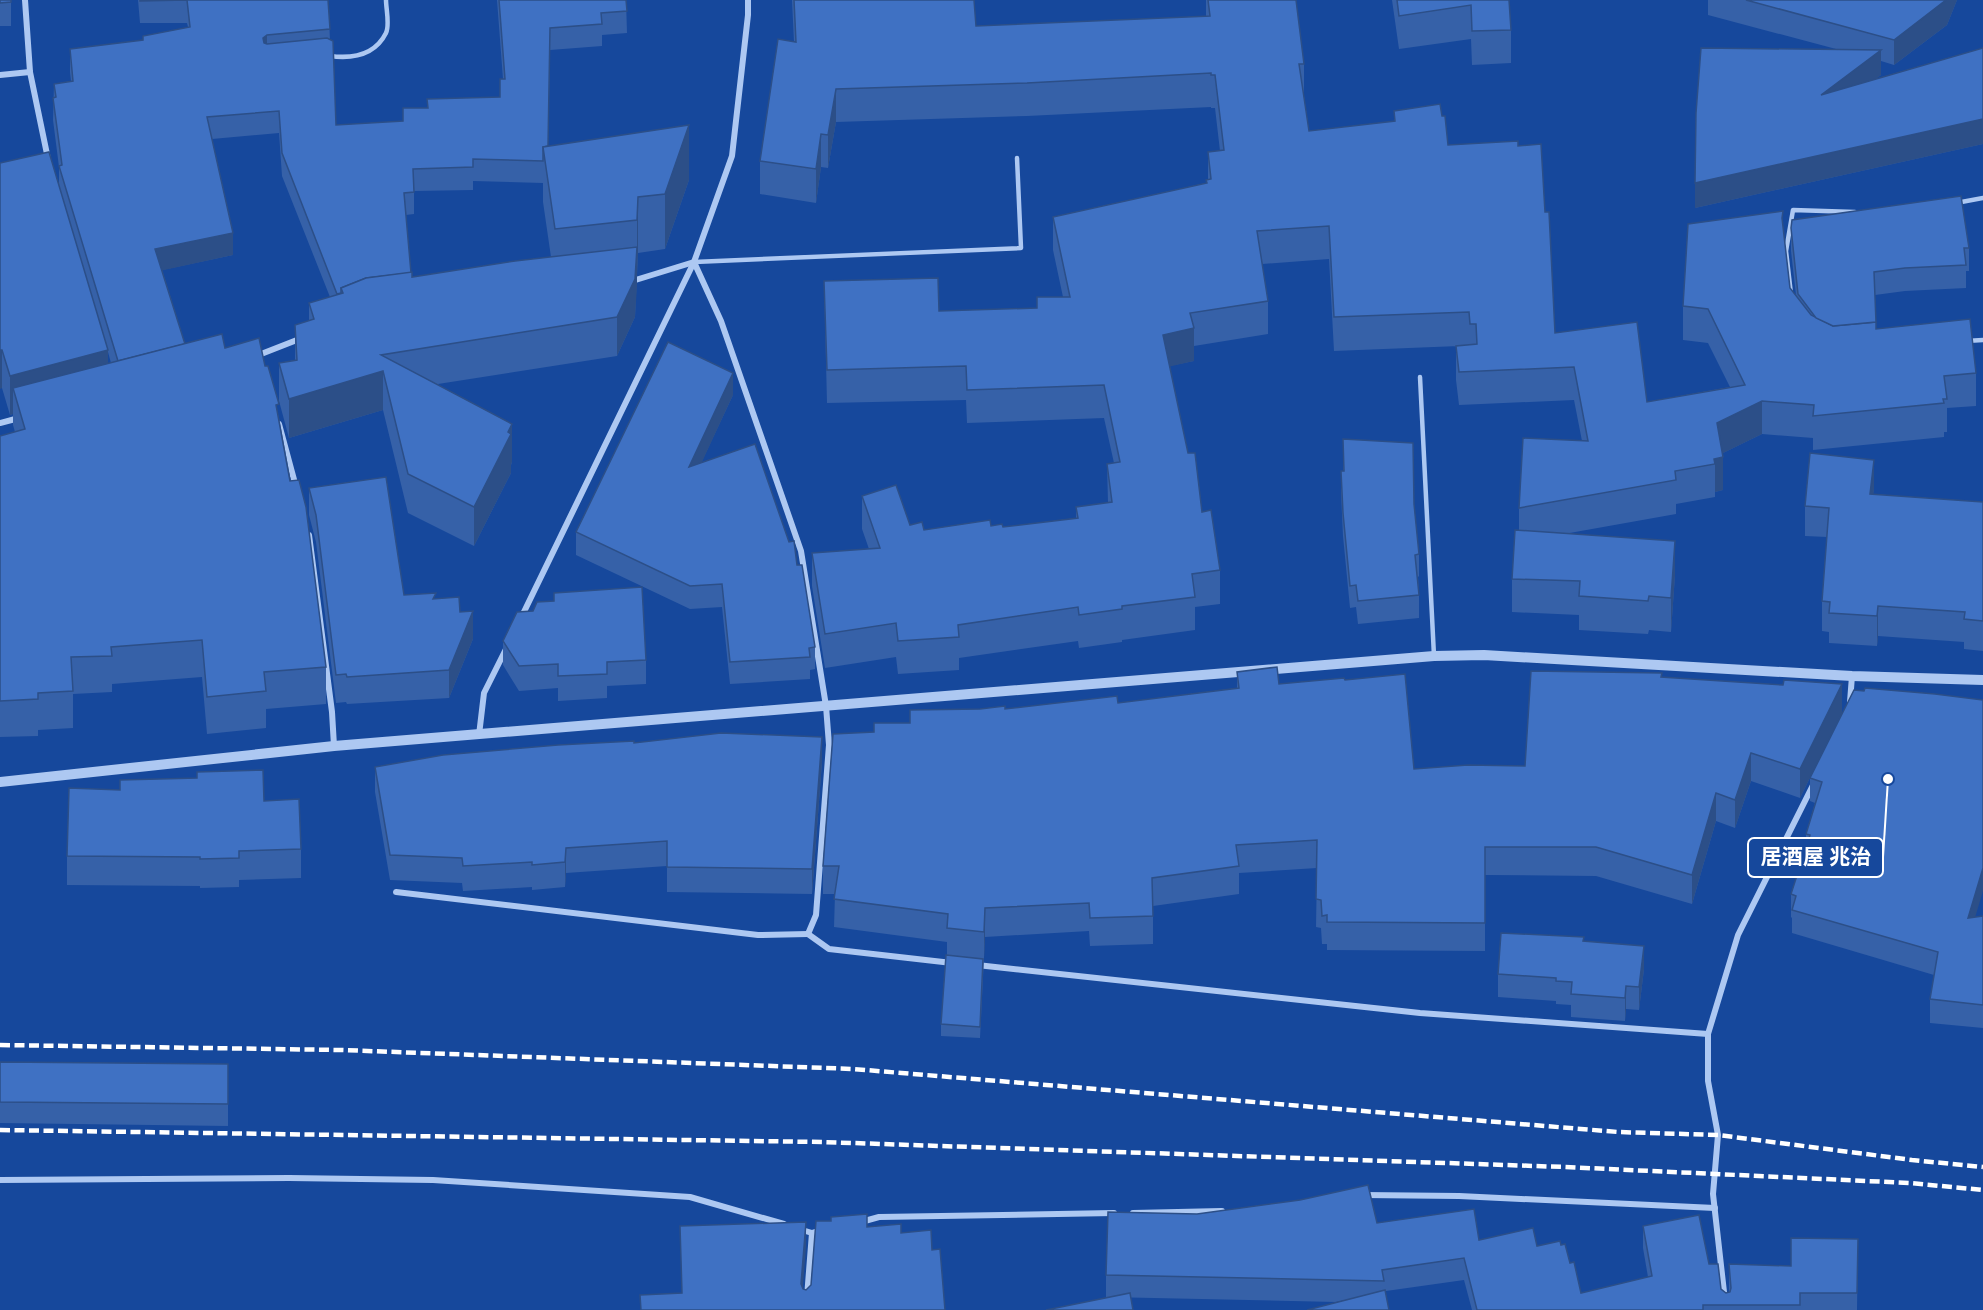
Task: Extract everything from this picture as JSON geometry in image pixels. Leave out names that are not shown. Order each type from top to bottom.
[{"type":"street","points":[[25,0],[30,72],[48,163]]},
{"type":"street","points":[[520,620],[694,262],[732,156],[748,0]]},
{"type":"street","points":[[0,75],[30,72]]},
{"type":"street","points":[[623,282],[635,281],[694,262]]},
{"type":"street","points":[[694,262],[721,321],[801,551],[826,706],[829,745],[816,915],[808,934]]},
{"type":"street","points":[[249,357],[308,336]]},
{"type":"street","points":[[261,354],[264,365]]},
{"type":"street","points":[[0,423],[23,417]]},
{"type":"street","points":[[278,421],[299,499]]},
{"type":"street","points":[[308,532],[331,700],[334,746]]},
{"type":"street","points":[[479,736],[484,693],[510,641]]},
{"type":"street","points":[[0,782],[334,746],[479,736],[1434,656],[1484,655],[1852,676],[1983,680]]},
{"type":"street","points":[[1850,711],[1852,676]]},
{"type":"street","points":[[1726,1310],[1713,1194],[1718,1135],[1708,1081],[1708,1034],[1738,935],[1818,775]]},
{"type":"street","points":[[396,892],[758,935],[808,934],[829,949],[959,963]]},
{"type":"street","points":[[971,965],[1420,1013],[1708,1034]]},
{"type":"street","points":[[0,1180],[289,1178],[445,1180],[690,1197],[812,1233],[823,1230]]},
{"type":"street","points":[[1357,1196],[1368,1194],[1448,1196],[1716,1208]]},
{"type":"street","points":[[857,1222],[879,1217],[1230,1211]]},
{"type":"street","points":[[806,1310],[812,1233]]},
{"type":"lane","points":[[327,56],[345,58],[370,52],[387,32],[386,0]]},
{"type":"lane","points":[[694,262],[1021,248],[1017,158]]},
{"type":"lane","points":[[1950,204],[1983,198]]},
{"type":"lane","points":[[1791,296],[1786,251],[1793,210],[1861,212]]},
{"type":"lane","points":[[1960,342],[1983,340]]},
{"type":"lane","points":[[1420,377],[1434,656]]},
{"type":"building","points":[[0,0],[11,0],[11,2],[0,3]]},
{"type":"building","points":[[140,0],[187,0],[140,1]]},
{"type":"building","points":[[187,0],[328,0],[330,29],[267,35],[263,38],[264,43],[267,44],[327,38],[333,41],[336,125],[403,121],[403,108],[428,108],[427,99],[500,97],[500,79],[505,79],[499,0],[626,0],[627,11],[601,13],[602,24],[550,28],[548,146],[543,147],[543,161],[473,159],[473,167],[413,169],[414,192],[404,193],[411,273],[366,278],[341,288],[341,293],[337,294],[282,153],[279,111],[207,117],[233,233],[155,249],[185,344],[118,361],[59,166],[62,165],[53,98],[56,97],[54,84],[73,81],[70,49],[143,40],[143,36],[190,27]]},
{"type":"building","points":[[794,0],[974,0],[976,26],[1210,16],[1208,0],[1296,0],[1304,64],[1299,64],[1309,131],[1395,121],[1394,111],[1440,104],[1442,116],[1445,116],[1448,145],[1518,141],[1518,146],[1541,144],[1545,212],[1549,212],[1555,333],[1637,322],[1647,402],[1745,385],[1708,309],[1683,306],[1688,224],[1783,211],[1790,288],[1811,315],[1833,326],[1876,322],[1876,329],[1970,319],[1976,373],[1944,376],[1947,399],[1943,399],[1944,403],[1813,416],[1814,405],[1762,401],[1717,423],[1723,457],[1714,459],[1715,464],[1675,471],[1676,480],[1519,508],[1523,438],[1588,441],[1574,367],[1459,372],[1456,346],[1477,344],[1476,324],[1470,324],[1469,312],[1334,317],[1329,226],[1257,231],[1268,301],[1190,313],[1194,328],[1163,335],[1188,453],[1195,453],[1202,512],[1211,510],[1220,570],[1192,574],[1195,597],[1122,606],[1122,609],[1079,615],[1078,607],[958,625],[959,637],[898,641],[896,623],[825,634],[812,553],[880,548],[862,496],[896,485],[910,525],[922,522],[924,530],[990,520],[991,526],[1002,524],[1003,527],[1078,518],[1076,507],[1112,502],[1107,464],[1120,462],[1104,385],[967,390],[966,366],[827,370],[824,281],[938,278],[939,311],[1037,308],[1037,297],[1070,297],[1053,217],[1207,183],[1206,180],[1211,179],[1208,152],[1224,150],[1215,75],[1211,73],[1027,83],[836,89],[828,135],[821,134],[816,169],[760,161],[778,39],[796,42]]},
{"type":"building","points":[[1397,0],[1509,0],[1511,30],[1472,31],[1471,5],[1399,16]]},
{"type":"building","points":[[1746,0],[1946,0],[1894,40]]},
{"type":"building","points":[[1701,48],[1881,50],[1821,95],[1983,48],[1983,119],[1695,183],[1696,113]]},
{"type":"building","points":[[689,125],[665,194],[638,197],[637,220],[555,229],[543,147]]},
{"type":"building","points":[[49,152],[108,350],[10,376],[2,350],[0,350],[0,163]]},
{"type":"building","points":[[1961,196],[1969,248],[1964,248],[1966,265],[1874,272],[1876,322],[1833,326],[1816,318],[1798,294],[1792,220]]},
{"type":"building","points":[[637,247],[635,279],[617,317],[381,355],[512,424],[508,432],[511,434],[474,507],[408,474],[383,371],[289,399],[279,363],[297,360],[295,325],[314,319],[309,303],[343,293],[341,288],[366,278],[412,272],[412,277],[515,261]]},
{"type":"building","points":[[222,334],[225,348],[259,338],[265,366],[268,366],[279,404],[276,405],[290,481],[299,480],[306,507],[326,667],[264,672],[266,691],[207,697],[202,640],[111,647],[112,656],[71,657],[73,691],[38,693],[38,699],[0,701],[0,436],[25,429],[13,388]]},
{"type":"building","points":[[668,342],[733,373],[689,467],[755,444],[789,542],[794,541],[797,565],[802,565],[815,647],[809,648],[810,657],[730,662],[722,584],[690,586],[576,532]]},
{"type":"building","points":[[1343,439],[1413,443],[1414,504],[1419,554],[1415,555],[1419,595],[1358,601],[1356,585],[1350,586],[1341,471],[1344,471]]},
{"type":"building","points":[[1810,453],[1874,460],[1870,494],[1983,502],[1983,621],[1964,619],[1965,612],[1878,606],[1877,616],[1829,613],[1830,602],[1822,601],[1829,508],[1805,506]]},
{"type":"building","points":[[386,477],[404,595],[436,593],[433,599],[459,597],[460,612],[473,611],[449,670],[347,677],[346,674],[336,675],[316,515],[309,488]]},
{"type":"building","points":[[1515,530],[1675,541],[1671,598],[1649,596],[1648,601],[1579,596],[1580,581],[1512,579]]},
{"type":"building","points":[[642,587],[646,660],[607,662],[607,674],[558,676],[558,664],[519,666],[503,641],[517,612],[533,611],[537,602],[554,601],[554,593]]},
{"type":"building","points":[[1277,667],[1279,684],[1405,674],[1414,769],[1468,765],[1525,766],[1531,671],[1662,673],[1661,677],[1783,685],[1784,680],[1842,684],[1800,769],[1751,753],[1735,800],[1716,793],[1692,875],[1596,847],[1485,847],[1485,923],[1327,922],[1327,915],[1322,916],[1321,900],[1316,899],[1317,840],[1236,845],[1239,866],[1152,878],[1153,916],[1090,918],[1089,903],[985,908],[984,932],[947,928],[948,914],[834,899],[839,866],[823,866],[833,734],[874,732],[874,723],[910,723],[910,710],[980,709],[1005,706],[1005,709],[1117,696],[1118,703],[1239,688],[1237,672]]},
{"type":"building","points":[[1865,688],[1983,700],[1983,868],[1968,918],[1983,916],[1983,1005],[1930,999],[1938,952],[1792,910],[1796,896],[1791,894],[1810,835],[1806,834],[1822,782],[1810,778],[1854,690],[1864,691]]},
{"type":"building","points":[[721,733],[822,737],[812,869],[667,867],[667,841],[566,848],[565,862],[532,865],[532,862],[463,866],[462,858],[390,855],[375,767],[443,755],[558,745],[634,741],[634,743]]},
{"type":"building","points":[[263,770],[264,801],[299,799],[301,849],[239,851],[239,858],[67,856],[69,788],[120,790],[120,780],[197,778],[197,772]]},
{"type":"building","points":[[1501,933],[1584,937],[1583,941],[1644,946],[1639,987],[1626,986],[1625,998],[1571,994],[1572,982],[1556,981],[1556,978],[1498,974]]},
{"type":"building","points":[[946,955],[983,959],[980,1027],[941,1024]]},
{"type":"building","points":[[0,1062],[228,1064],[228,1104],[0,1102]]},
{"type":"building","points":[[1368,1185],[1377,1223],[1474,1209],[1479,1240],[1533,1228],[1537,1246],[1560,1241],[1561,1245],[1565,1244],[1570,1263],[1574,1262],[1581,1293],[1652,1276],[1643,1226],[1699,1215],[1709,1264],[1718,1264],[1721,1289],[1726,1293],[1730,1292],[1731,1288],[1729,1264],[1791,1266],[1791,1238],[1858,1239],[1857,1293],[1800,1293],[1800,1305],[1703,1305],[1703,1310],[1477,1310],[1464,1258],[1382,1270],[1384,1281],[1106,1275],[1108,1212],[1197,1214],[1300,1200]]},
{"type":"building","points":[[867,1214],[867,1227],[901,1224],[901,1233],[931,1230],[932,1250],[940,1249],[945,1310],[641,1310],[640,1295],[682,1293],[680,1226],[806,1222],[801,1284],[806,1290],[811,1285],[816,1221],[831,1221],[831,1217]]},
{"type":"building","points":[[1385,1290],[1389,1310],[1307,1310]]},
{"type":"building","points":[[1130,1293],[1133,1310],[1046,1310]]},
{"type":"railway","points":[[0,1045],[342,1050],[853,1069],[1618,1132],[1718,1135],[1983,1167]]},
{"type":"railway","points":[[0,1130],[822,1142],[1565,1167],[1910,1183],[1983,1190]]},
{"type":"place","name":"居酒屋 兆治","points":[[1888,779]]}]
